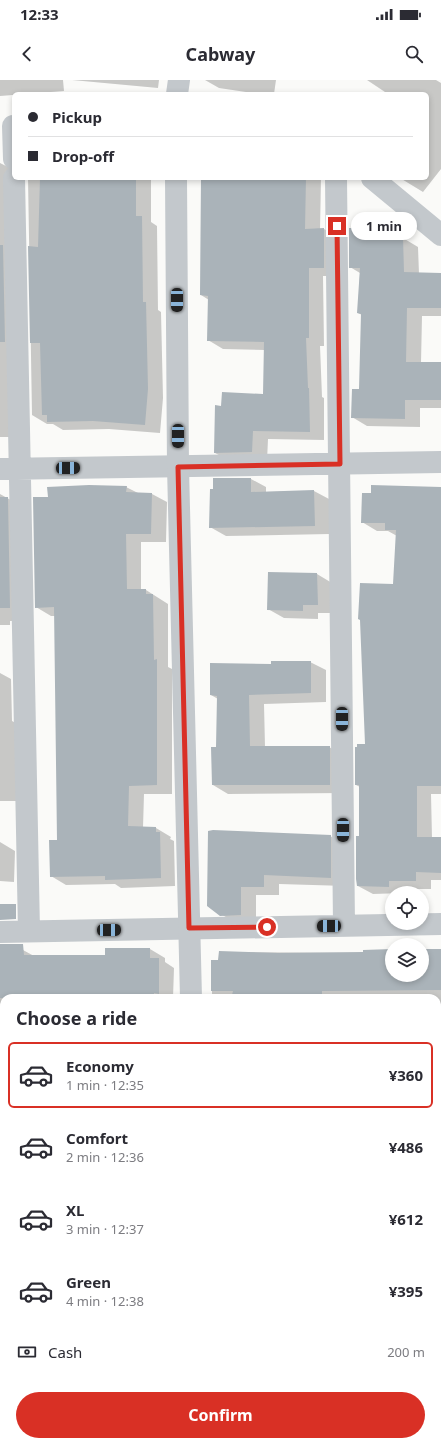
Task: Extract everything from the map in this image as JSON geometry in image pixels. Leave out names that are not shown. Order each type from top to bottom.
[{"type":"street","points":[[178,92],[179,80]]},
{"type":"street","points":[[9,127],[12,146]]},
{"type":"street","points":[[14,180],[10,469],[29,931]]},
{"type":"street","points":[[176,180],[178,467],[191,994]]},
{"type":"street","points":[[336,180],[344,926]]},
{"type":"street","points":[[374,180],[441,235]]},
{"type":"street","points":[[10,469],[441,462]]},
{"type":"street","points":[[0,932],[441,924]]},
{"type":"building","points":[[40,180],[136,180],[136,216],[142,216],[143,302],[146,302],[148,389],[145,425],[93,421],[47,422],[47,415],[42,415],[40,343],[30,343],[28,246],[38,247]]},
{"type":"building","points":[[201,180],[306,180],[305,229],[324,228],[324,268],[309,268],[309,338],[306,338],[310,432],[253,431],[252,452],[214,453],[215,405],[221,406],[222,392],[263,394],[264,342],[207,341],[208,296],[200,295]]},
{"type":"building","points":[[349,228],[374,228],[366,237],[403,237],[404,272],[441,273],[441,308],[407,308],[406,362],[441,362],[441,400],[405,400],[405,419],[351,418],[352,389],[359,389],[361,314],[357,313],[360,268],[349,268]]},
{"type":"building","points":[[0,245],[3,245],[5,342],[0,342]]},
{"type":"building","points":[[213,478],[251,478],[251,492],[314,490],[315,526],[209,528],[210,489],[213,489]]},
{"type":"building","points":[[89,485],[127,486],[126,492],[152,493],[151,534],[126,534],[127,589],[146,589],[146,594],[153,594],[154,660],[157,659],[157,785],[129,786],[128,826],[156,827],[156,832],[160,832],[161,878],[105,880],[105,876],[50,877],[49,840],[57,840],[54,607],[35,608],[33,497],[48,497],[47,487]]},
{"type":"building","points":[[371,485],[441,487],[441,786],[417,786],[417,837],[441,837],[441,873],[416,872],[416,881],[389,881],[389,886],[385,887],[357,886],[356,879],[356,836],[359,836],[359,785],[355,785],[355,747],[357,747],[357,744],[365,744],[360,620],[358,619],[360,583],[393,584],[396,530],[385,530],[385,523],[361,523],[362,493],[371,493]]},
{"type":"building","points":[[0,497],[8,497],[10,608],[0,608]]},
{"type":"building","points":[[268,572],[317,573],[318,605],[303,605],[303,611],[267,610]]},
{"type":"building","points":[[271,661],[311,661],[311,693],[249,695],[250,746],[330,746],[330,785],[212,785],[211,747],[216,747],[217,696],[210,695],[210,663],[271,664]]},
{"type":"building","points":[[208,831],[331,835],[331,878],[264,875],[264,887],[241,887],[241,915],[220,916],[207,906]]},
{"type":"building","points":[[0,904],[16,904],[16,919],[0,920]]},
{"type":"building","points":[[0,944],[23,944],[24,955],[105,955],[105,948],[150,948],[150,958],[159,958],[159,994],[0,994]]},
{"type":"building","points":[[385,949],[385,982],[429,982],[429,949],[441,949],[441,990],[322,991],[322,994],[232,994],[233,991],[211,991],[211,960],[218,960],[219,951],[278,953],[363,952],[363,950]]},
{"type":"route","points":[[267,927],[189,928],[178,467],[340,464],[337,226]]}]
